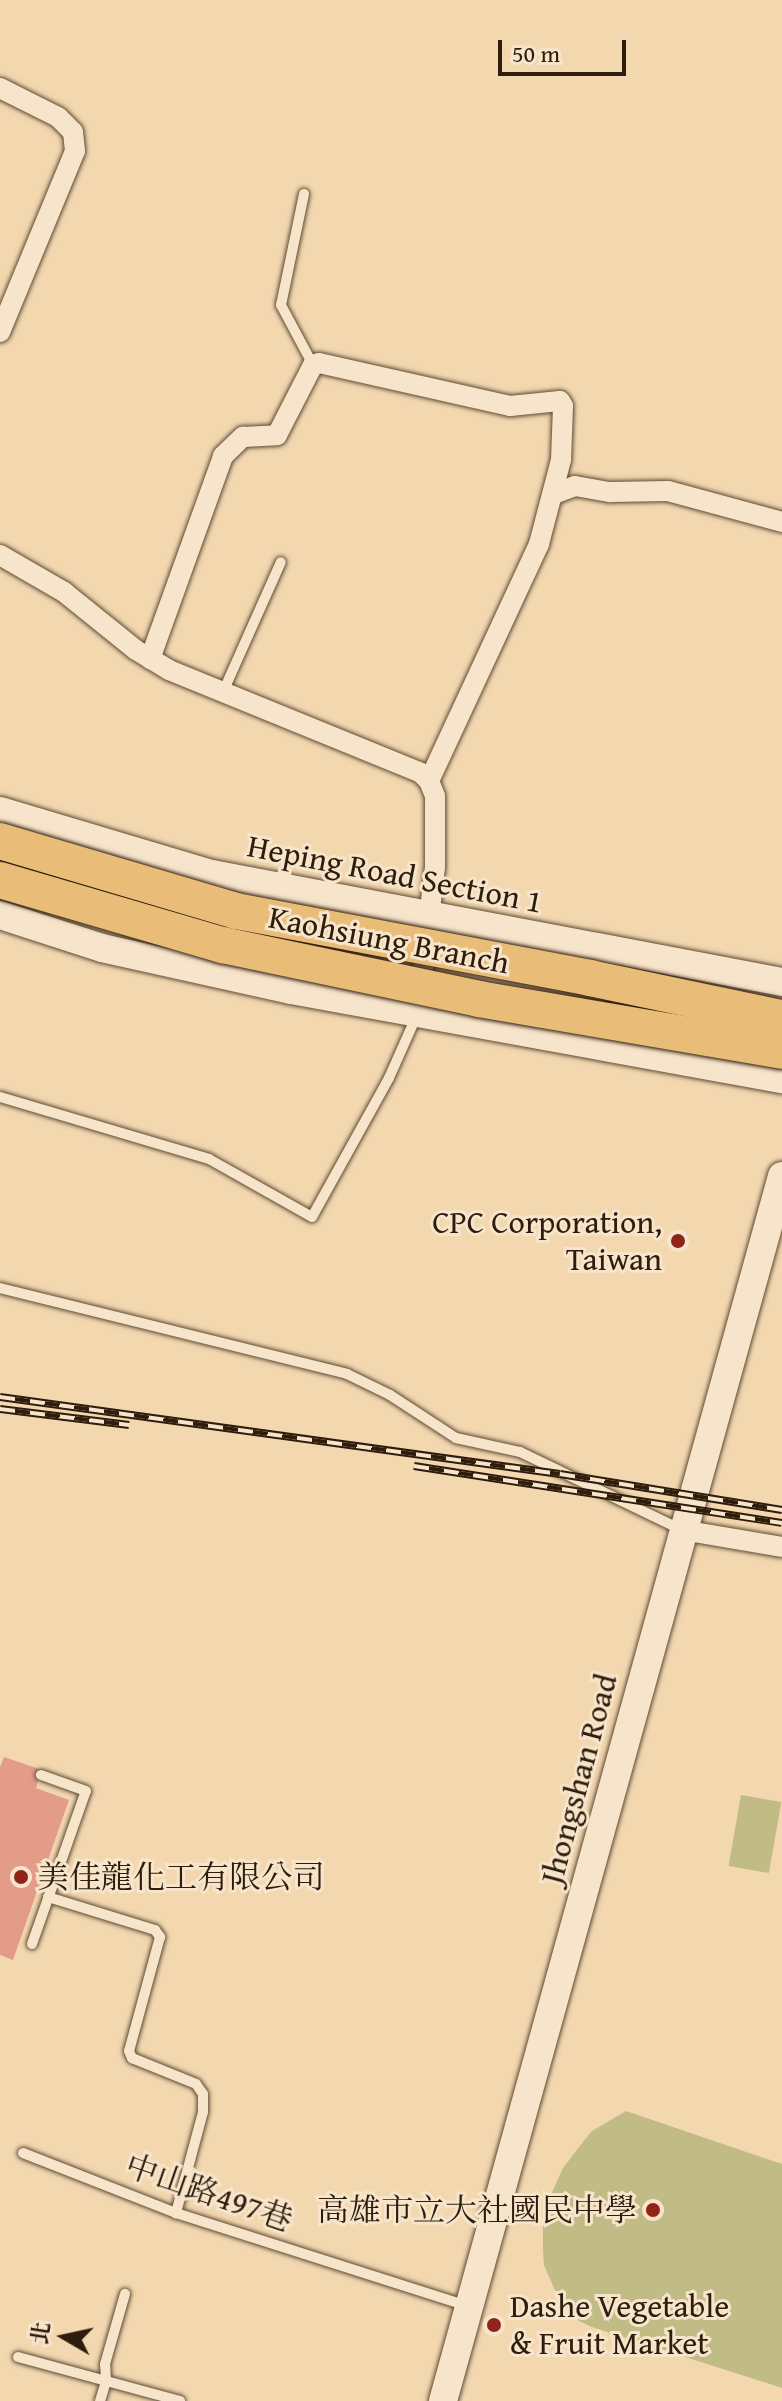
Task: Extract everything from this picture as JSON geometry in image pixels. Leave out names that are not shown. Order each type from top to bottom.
[{"type":"highway","name":"Kaohsiung Branch","points":[[0,841],[236,911],[782,1018]]},
{"type":"highway","name":"Kaohsiung Branch","points":[[0,880],[223,945],[479,999],[782,1051]]},
{"type":"street","points":[[0,88],[58,117],[73,132],[75,151],[0,332]]},
{"type":"street","points":[[150,659],[223,456],[243,437],[277,435],[313,365],[319,363],[510,406],[560,401],[563,406],[561,460],[539,544],[429,781]]},
{"type":"street","points":[[554,494],[575,486],[610,492],[668,491],[782,522]]},
{"type":"street","points":[[0,555],[64,592],[150,659],[421,773],[429,781],[435,796],[436,831],[418,1011]]},
{"type":"street","name":"Heping Road Section 1","points":[[0,811],[212,874],[782,982]]},
{"type":"street","points":[[0,915],[102,948],[291,990],[782,1079]]},
{"type":"street","points":[[564,1040],[632,1007],[782,1035]]},
{"type":"street","name":"Jhongshan Road","points":[[443,2401],[682,1530],[774,1235],[782,1176]]},
{"type":"street","points":[[682,1530],[782,1547]]},
{"type":"lane","points":[[304,194],[281,305],[313,365]]},
{"type":"lane","points":[[223,692],[281,562]]},
{"type":"lane","points":[[0,1097],[209,1159],[312,1217],[389,1078],[418,1011]]},
{"type":"lane","points":[[0,1288],[347,1374],[390,1395],[456,1438],[520,1452],[682,1530]]},
{"type":"lane","points":[[32,1944],[86,1791],[41,1775]]},
{"type":"lane","points":[[48,1897],[155,1930],[160,1937],[129,2051],[132,2058],[196,2084],[203,2094],[203,2112],[176,2213]]},
{"type":"lane","name":"中山路497巷","points":[[23,2153],[176,2213],[471,2307]]},
{"type":"lane","points":[[100,2401],[106,2381],[105,2364],[125,2294]]},
{"type":"lane","points":[[18,2357],[180,2401]]},
{"type":"shaded area","points":[[741,1795],[781,1802],[769,1873],[728,1866]]},
{"type":"shaded area","points":[[626,2111],[782,2164],[782,2388],[592,2327],[575,2319],[557,2295],[544,2265],[543,2220],[550,2197],[563,2168],[592,2131]]},
{"type":"building","name":"美佳龍化工有限公司","points":[[4,1757],[42,1770],[36,1788],[69,1800],[13,1960],[0,1955],[0,1767]]},
{"type":"railway","points":[[0,1397],[560,1474],[782,1510]]},
{"type":"railway","points":[[0,1409],[129,1425]]},
{"type":"railway","points":[[414,1466],[782,1523]]},
{"type":"place","name":"CPC Corporation, Taiwan","points":[[678,1241]]},
{"type":"place","name":"美佳龍化工有限公司","points":[[21,1877]]},
{"type":"place","name":"高雄市立大社國民中學","points":[[653,2210]]},
{"type":"place","name":"Dashe Vegetable & Fruit Market","points":[[494,2325]]}]
